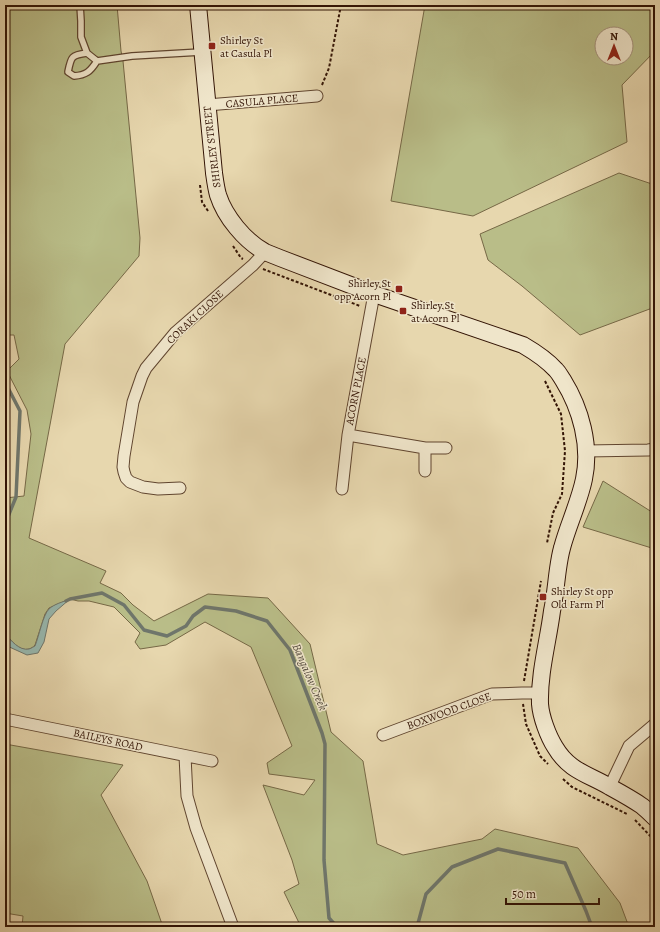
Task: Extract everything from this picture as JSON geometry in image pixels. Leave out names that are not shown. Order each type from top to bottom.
[{"type":"street","name":"SHIRLEY STREET","points":[[198,5],[214,173],[218,195],[231,220],[243,234],[265,252],[280,258],[374,294],[523,345],[548,362],[558,372],[574,399],[583,430],[586,451],[584,478],[561,549],[543,664],[540,706],[548,732],[556,748],[566,761],[577,770],[610,786],[642,806],[655,818]]},
{"type":"street","name":"CASULA PLACE","points":[[207,106],[317,96]]},
{"type":"street","name":"CORAKI CLOSE","points":[[180,488],[158,489],[143,487],[130,482],[126,478],[123,467],[124,456],[133,402],[142,376],[146,368],[175,333],[253,265],[265,252]]},
{"type":"street","name":"ACORN PLACE","points":[[342,489],[348,435],[374,294]]},
{"type":"street","points":[[348,435],[425,448],[446,448]]},
{"type":"street","points":[[425,448],[425,471]]},
{"type":"street","points":[[586,451],[655,449]]},
{"type":"street","name":"BOXWOOD CLOSE","points":[[383,735],[492,694],[540,693]]},
{"type":"street","name":"BAILEYS ROAD","points":[[5,719],[212,761]]},
{"type":"street","points":[[610,786],[629,746],[655,724]]},
{"type":"street","points":[[185,756],[187,796],[196,828],[233,927]]},
{"type":"lane","points":[[80,5],[81,38],[87,53],[97,61],[132,56],[203,52]]},
{"type":"lane","points":[[87,53],[76,55],[70,60],[68,72],[74,76],[81,76],[91,70],[97,61]]},
{"type":"path","points":[[317,96],[329,68],[341,5]]},
{"type":"path","points":[[200,179],[202,202],[211,215]]},
{"type":"path","points":[[233,246],[241,258],[253,265],[371,310]]},
{"type":"path","points":[[541,376],[545,381],[561,414],[565,451],[562,494],[553,513],[547,545]]},
{"type":"path","points":[[522,693],[542,576]]},
{"type":"green space","points":[[5,5],[117,5],[140,238],[139,256],[65,344],[29,538],[106,571],[100,583],[121,593],[133,605],[154,621],[208,594],[268,598],[310,644],[331,732],[363,761],[377,844],[403,855],[482,839],[495,829],[578,848],[620,903],[629,927],[301,927],[284,892],[299,884],[292,860],[263,785],[304,795],[315,780],[269,774],[267,763],[292,746],[251,647],[205,622],[166,645],[140,649],[135,642],[140,633],[114,607],[89,601],[70,599],[49,608],[45,614],[35,645],[32,648],[22,649],[5,634],[5,498],[24,496],[31,434],[27,410],[7,371],[19,359],[14,335],[5,335]]},
{"type":"green space","points":[[425,5],[655,5],[655,51],[622,85],[627,142],[473,216],[391,201]]},
{"type":"green space","points":[[619,173],[655,185],[655,307],[580,335],[522,286],[488,260],[480,234]]},
{"type":"green space","points":[[603,481],[655,514],[655,549],[583,527]]},
{"type":"green space","points":[[5,744],[123,765],[101,795],[147,881],[163,927],[22,927],[23,916],[5,913]]},
{"type":"water","points":[[70,599],[49,619],[44,642],[38,653],[27,655],[5,645],[5,634],[22,648],[29,649],[35,646],[43,621],[49,609],[56,604]]},
{"type":"waterway","name":"Bangalow Creek","points":[[5,382],[20,411],[16,497],[5,524]]},
{"type":"waterway","name":"Bangalow Creek","points":[[66,601],[102,593],[124,605],[144,630],[167,636],[186,626],[193,616],[205,607],[236,611],[267,621],[290,650],[325,744],[324,860],[329,918],[337,927]]},
{"type":"waterway","name":"Bangalow Creek","points":[[417,927],[426,894],[452,867],[498,849],[565,863],[592,927]]},
{"type":"place","name":"Shirley St at Casula Pl","points":[[212,46]]},
{"type":"place","name":"Shirley St opp Acorn Pl","points":[[399,289]]},
{"type":"place","name":"Shirley St at Acorn Pl","points":[[403,311]]},
{"type":"place","name":"Shirley St opp Old Farm Pl","points":[[543,597]]}]
